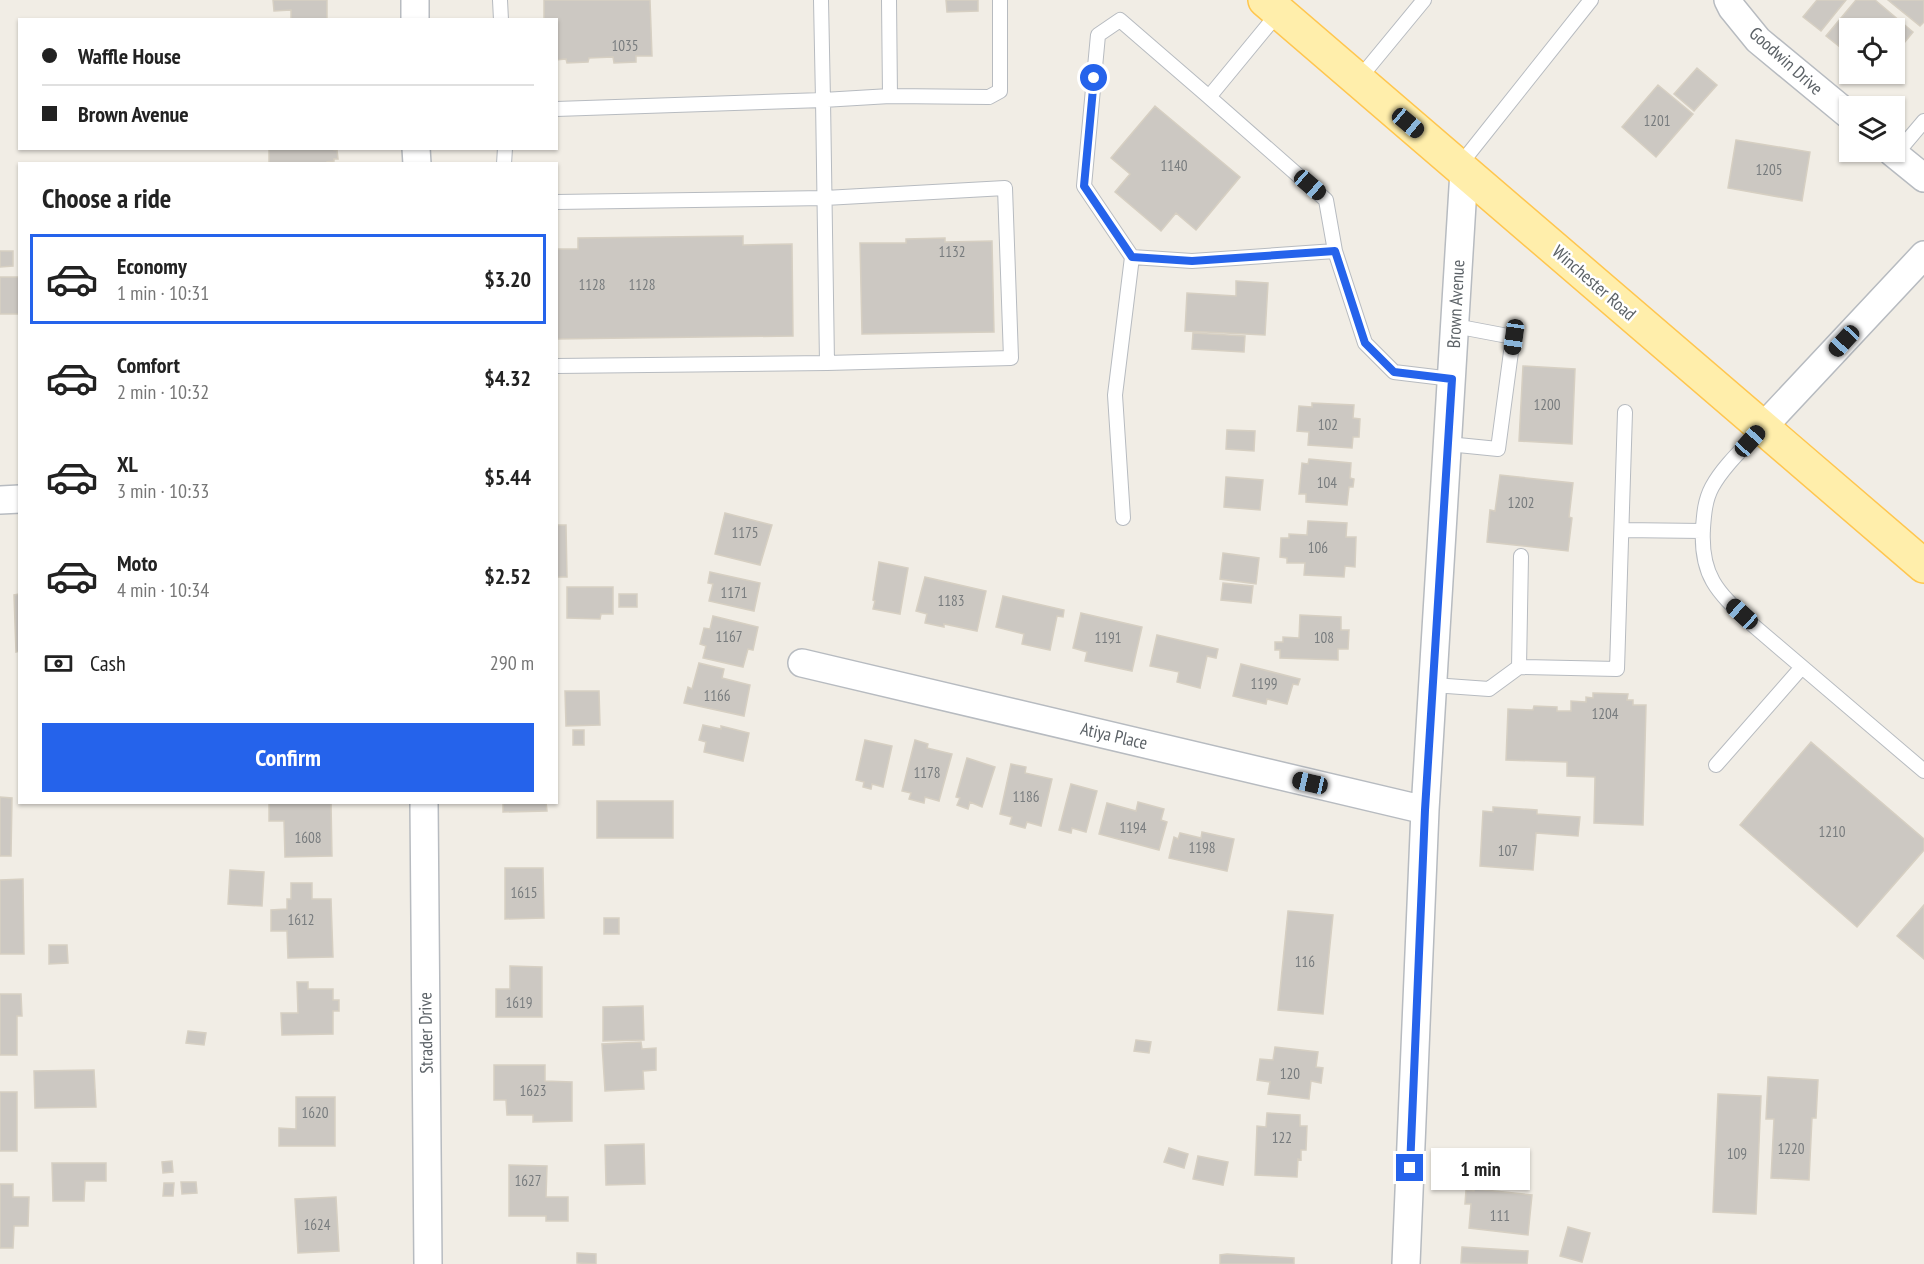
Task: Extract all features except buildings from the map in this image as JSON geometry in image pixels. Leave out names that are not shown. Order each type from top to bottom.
[{"type":"main road","name":"Winchester Road","points":[[1272,6],[1924,566]]},
{"type":"street","points":[[415,0],[415,18]]},
{"type":"street","name":"Goodwin Drive","points":[[1728,0],[1758,40],[1839,107]]},
{"type":"street","points":[[1905,162],[1924,178]]},
{"type":"street","name":"Brown Avenue","points":[[1406,1264],[1425,810],[1455,326],[1461,169]]},
{"type":"street","points":[[1763,427],[1924,255]]},
{"type":"street","points":[[0,500],[18,499]]},
{"type":"street","name":"Atiya Place","points":[[802,663],[1425,810]]},
{"type":"street","name":"Strader Drive","points":[[424,804],[428,1264]]},
{"type":"lane","points":[[500,0],[501,18]]},
{"type":"lane","points":[[821,0],[827,363]]},
{"type":"lane","points":[[889,0],[890,96]]},
{"type":"lane","points":[[558,110],[890,96],[989,97],[1000,91],[1000,0]]},
{"type":"lane","points":[[1358,80],[1424,0]]},
{"type":"lane","points":[[1461,169],[1591,0]]},
{"type":"lane","points":[[1209,97],[1272,6]]},
{"type":"lane","points":[[1123,518],[1116,394],[1132,257],[1084,186],[1098,35],[1120,20],[1326,200],[1335,251],[1365,343],[1394,372],[1452,379]]},
{"type":"lane","points":[[1905,141],[1924,121]]},
{"type":"lane","points":[[558,202],[825,198],[1005,188],[1011,358],[558,366]]},
{"type":"lane","points":[[1132,257],[1192,261],[1335,251]]},
{"type":"lane","points":[[1448,444],[1498,449],[1514,337],[1455,326]]},
{"type":"lane","points":[[1433,685],[1489,689],[1520,668],[1617,669],[1625,412]]},
{"type":"lane","points":[[1763,427],[1711,488],[1705,508],[1702,542],[1705,564],[1714,585],[1729,603],[1924,771]]},
{"type":"lane","points":[[1622,530],[1703,531]]},
{"type":"lane","points":[[1520,668],[1521,556]]},
{"type":"lane","points":[[1716,765],[1802,667]]},
{"type":"route","points":[[1094,78],[1084,186],[1132,257],[1192,261],[1335,251],[1365,343],[1394,372],[1452,379],[1425,810],[1410,1168]]}]
